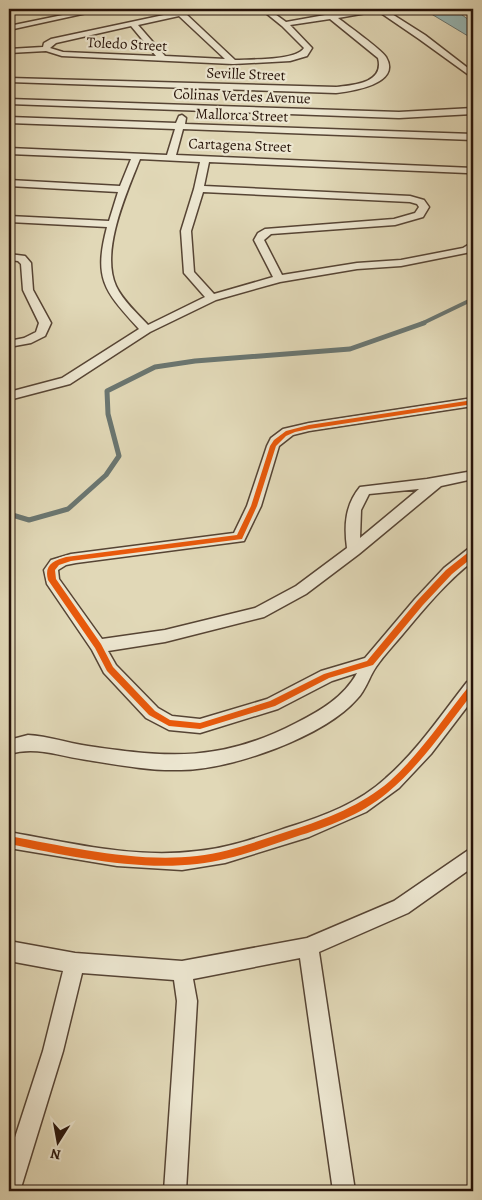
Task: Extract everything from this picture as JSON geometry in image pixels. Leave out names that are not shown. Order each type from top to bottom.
[{"type":"street","points":[[9,28],[101,9]]},
{"type":"street","name":"Toledo Street","points":[[201,9],[152,16],[132,23],[54,41],[47,44],[46,49],[62,54],[164,59],[189,85],[233,62],[290,59],[304,54],[308,48],[285,24],[264,9]]},
{"type":"street","name":"Seville Street","points":[[9,80],[336,90],[358,87],[379,78],[384,72],[386,64],[382,57],[322,9]]},
{"type":"street","points":[[285,24],[379,9],[422,37],[473,76]]},
{"type":"street","points":[[180,13],[233,62]]},
{"type":"street","points":[[132,23],[164,59]]},
{"type":"street","points":[[9,51],[46,49]]},
{"type":"street","points":[[171,157],[189,85]]},
{"type":"street","name":"Colinas Verdes Avenue","points":[[9,95],[189,85],[386,108],[473,104]]},
{"type":"street","name":"Colinas Verdes Avenue","points":[[9,102],[189,85],[399,115],[473,111]]},
{"type":"street","name":"Mallorca Street","points":[[9,120],[473,137]]},
{"type":"street","name":"Cartagena Street","points":[[9,151],[205,158],[472,172]]},
{"type":"street","points":[[138,156],[124,189],[113,224],[106,258],[109,284],[146,330]]},
{"type":"street","points":[[205,158],[199,189],[186,231],[189,273],[212,298]]},
{"type":"street","points":[[9,183],[124,189]]},
{"type":"street","points":[[199,189],[410,199],[421,202],[424,207],[419,216],[395,222],[268,231],[259,240],[279,279]]},
{"type":"street","points":[[9,219],[113,224]]},
{"type":"street","points":[[9,396],[66,382],[146,330],[212,298],[279,279],[357,266],[401,263],[466,250],[473,245]]},
{"type":"street","points":[[9,257],[21,258],[26,263],[28,290],[45,323],[41,334],[27,341],[9,344]]},
{"type":"street","points":[[370,663],[327,676],[272,704],[200,726],[170,723],[152,713],[110,669],[98,646],[52,580],[49,574],[51,567],[60,561],[236,538],[242,532],[251,514],[273,446],[277,438],[284,433],[309,427],[473,402]]},
{"type":"street","points":[[354,550],[352,536],[355,506],[361,493],[365,490],[438,482],[473,475]]},
{"type":"street","points":[[98,646],[166,636],[259,612],[282,602],[354,550],[438,482]]},
{"type":"street","points":[[9,747],[23,742],[35,742],[83,753],[170,763],[212,761],[249,751],[307,726],[348,698],[370,663],[432,591],[463,559],[473,553]]},
{"type":"street","points":[[9,840],[138,859],[183,861],[215,857],[269,842],[320,825],[353,811],[392,784],[420,754],[473,687]]},
{"type":"street","points":[[9,951],[75,963],[182,971],[308,947],[401,907],[473,857]]},
{"type":"street","points":[[308,947],[344,1191]]},
{"type":"street","points":[[9,1191],[53,1051],[75,963]]},
{"type":"street","points":[[175,1191],[187,1001],[182,971]]},
{"type":"water","points":[[423,9],[454,9],[473,23],[473,39]]},
{"type":"waterway","points":[[9,11],[19,9]]},
{"type":"waterway","points":[[421,324],[473,299]]},
{"type":"waterway","points":[[9,514],[29,520],[68,509],[106,475],[119,456],[108,414],[107,391],[155,367],[195,361],[350,349],[424,323]]},
{"type":"cycle path","points":[[473,402],[309,427],[288,432],[279,438],[273,446],[254,506],[239,537],[71,559],[56,563],[50,574],[52,580],[98,646],[110,669],[152,713],[169,723],[200,726],[272,704],[327,676],[370,663],[420,603],[449,572],[473,553]]},
{"type":"cycle path","points":[[9,840],[117,858],[182,861],[211,858],[239,851],[309,829],[359,807],[393,783],[414,761],[473,687]]}]
